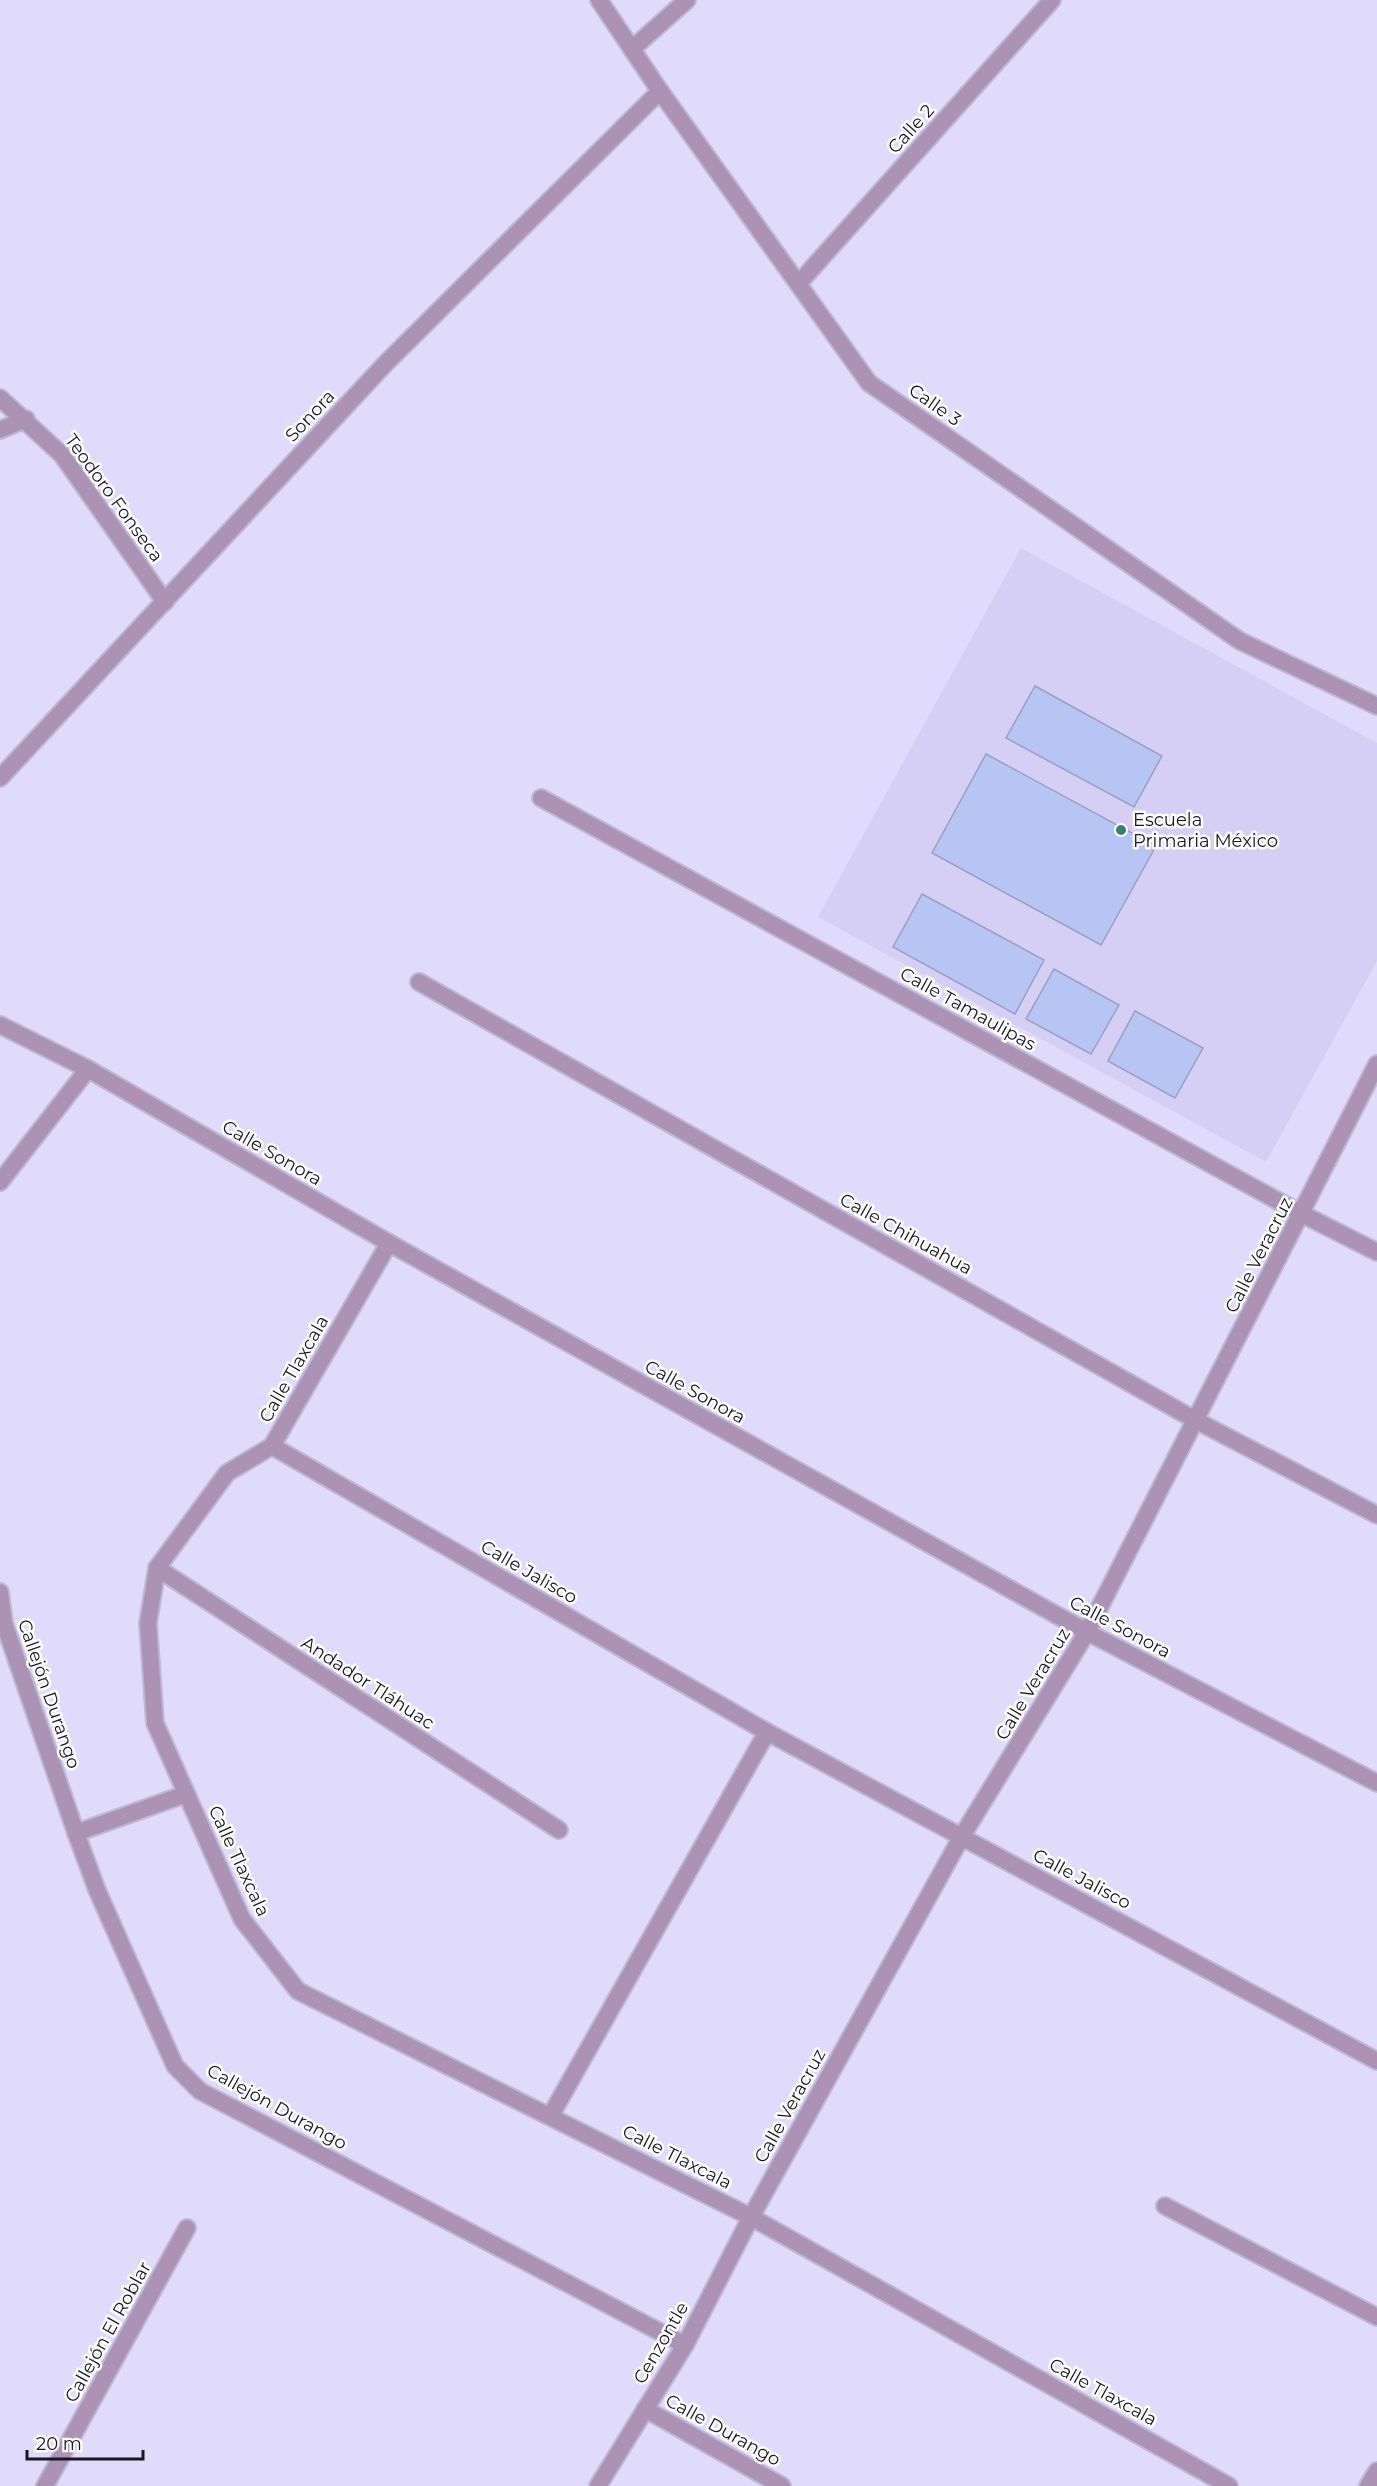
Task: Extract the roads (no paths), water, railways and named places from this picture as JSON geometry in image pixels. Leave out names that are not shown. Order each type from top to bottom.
[{"type":"street","name":"Calle 3","points":[[599,0],[660,91],[869,383],[1240,641],[1377,706]]},
{"type":"street","points":[[632,49],[687,0]]},
{"type":"street","name":"Calle 2","points":[[799,283],[1052,0]]},
{"type":"street","name":"Sonora","points":[[0,778],[385,364],[660,91]]},
{"type":"street","name":"Teodoro Fonseca","points":[[0,398],[26,419],[62,454],[165,602]]},
{"type":"street","points":[[0,430],[26,419]]},
{"type":"street","name":"Calle Tamaulipas","points":[[541,798],[1302,1214],[1377,1252]]},
{"type":"street","name":"Calle Chihuahua","points":[[419,982],[1197,1421],[1377,1515]]},
{"type":"street","name":"Calle Sonora","points":[[0,1025],[88,1069],[389,1244],[1087,1632],[1377,1783]]},
{"type":"street","name":"Calle Veracruz","points":[[751,2217],[962,1836],[1087,1632],[1197,1421],[1377,1064]]},
{"type":"street","points":[[0,1182],[88,1069]]},
{"type":"street","name":"Calle Tlaxcala","points":[[389,1244],[272,1446],[227,1473],[157,1568],[148,1623],[156,1723],[242,1919],[298,1991],[751,2217],[1229,2486]]},
{"type":"street","name":"Calle Jalisco","points":[[272,1446],[767,1732],[1377,2061]]},
{"type":"street","name":"Andador Tláhuac","points":[[157,1568],[558,1830]]},
{"type":"street","name":"Callejón Durango","points":[[0,1592],[4,1623],[97,1890],[175,2066],[200,2091],[685,2345]]},
{"type":"street","points":[[550,2115],[767,1732]]},
{"type":"street","name":"Calle Tlaxcala","points":[[76,1833],[186,1794]]},
{"type":"street","points":[[1166,2206],[1377,2317]]},
{"type":"street","name":"Cenzontle","points":[[598,2486],[685,2345],[751,2217]]},
{"type":"street","name":"Callejón El Roblar","points":[[45,2486],[188,2228]]},
{"type":"street","name":"Calle Durango","points":[[645,2409],[782,2486]]},
{"type":"street","points":[[1368,2486],[1377,2471]]},
{"type":"place","name":"Escuela Primaria México","points":[[1121,830]]}]
